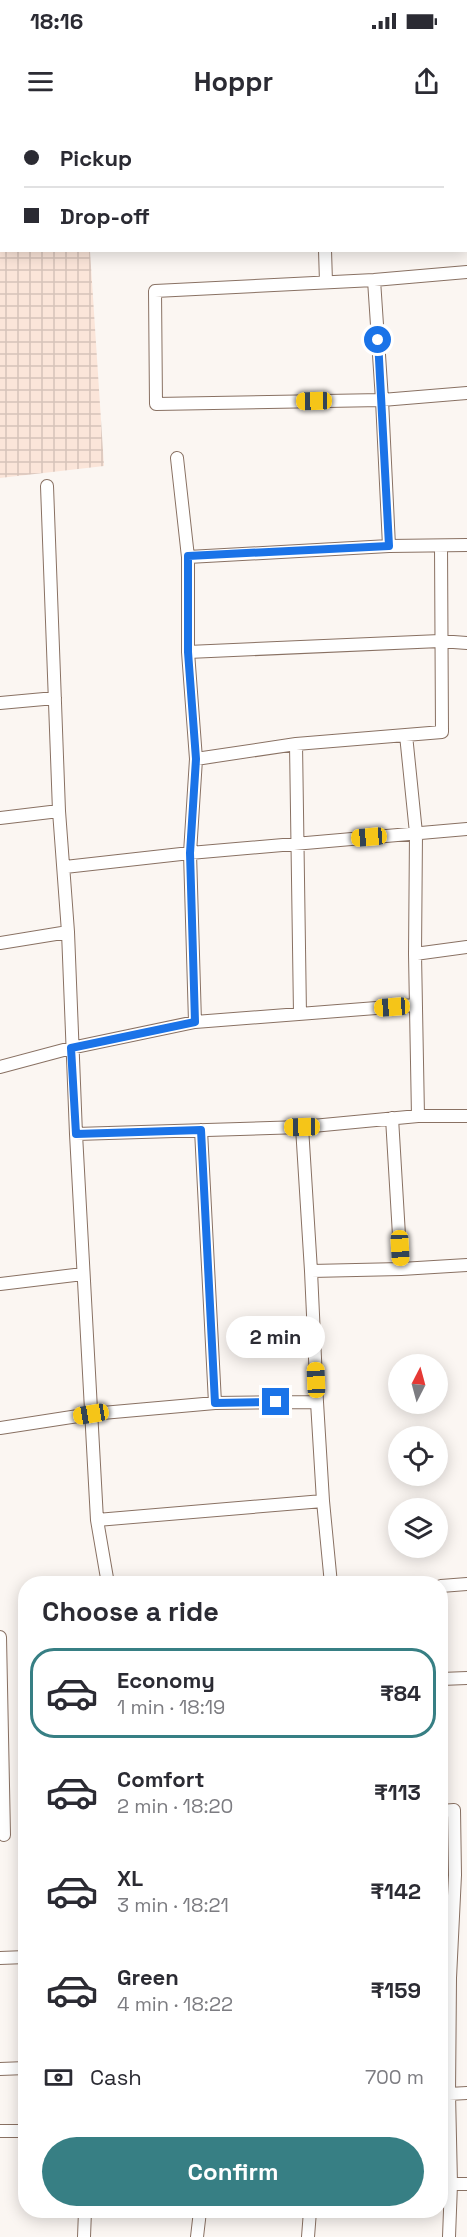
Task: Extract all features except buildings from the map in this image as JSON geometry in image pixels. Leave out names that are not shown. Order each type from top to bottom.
[{"type":"street","points":[[325,252],[326,282]]},
{"type":"street","points":[[467,272],[374,280],[155,291],[156,404],[382,400],[467,393]]},
{"type":"street","points":[[374,280],[389,546]]},
{"type":"street","points":[[177,458],[188,556],[188,652],[196,759],[190,853],[195,1022]]},
{"type":"street","points":[[47,486],[59,811],[65,867],[71,1048],[83,1274],[97,1520],[107,1576]]},
{"type":"street","points":[[188,556],[389,546],[467,545]]},
{"type":"street","points":[[196,759],[296,744],[442,732],[441,546]]},
{"type":"street","points":[[188,652],[441,641],[467,643]]},
{"type":"street","points":[[0,703],[55,698]]},
{"type":"street","points":[[406,735],[416,833],[415,1005],[418,1116]]},
{"type":"street","points":[[296,744],[300,1014]]},
{"type":"street","points":[[0,818],[59,811]]},
{"type":"street","points":[[65,867],[190,853],[467,829]]},
{"type":"street","points":[[0,943],[68,932]]},
{"type":"street","points":[[415,954],[467,947]]},
{"type":"street","points":[[0,1067],[71,1048],[195,1022],[415,1005]]},
{"type":"street","points":[[76,1134],[302,1127],[418,1116],[467,1116]]},
{"type":"street","points":[[392,1118],[401,1269]]},
{"type":"street","points":[[302,1127],[316,1402],[330,1576]]},
{"type":"street","points":[[201,1130],[215,1403]]},
{"type":"street","points":[[311,1271],[467,1265]]},
{"type":"street","points":[[0,1284],[83,1274]]},
{"type":"street","points":[[0,1428],[91,1414],[215,1403],[316,1402]]},
{"type":"street","points":[[97,1520],[323,1501]]},
{"type":"street","points":[[448,1585],[467,1584]]},
{"type":"street","points":[[0,1643],[4,1835]]},
{"type":"street","points":[[448,1679],[467,1678]]},
{"type":"street","points":[[448,1810],[454,1810],[455,1875],[448,1955]]},
{"type":"street","points":[[0,1958],[18,1957]]},
{"type":"street","points":[[448,2055],[451,2184],[449,2237]]},
{"type":"street","points":[[0,2069],[18,2068]]},
{"type":"street","points":[[449,2094],[467,2093]]},
{"type":"street","points":[[0,2131],[18,2131]]},
{"type":"street","points":[[451,2184],[467,2184]]},
{"type":"street","points":[[84,2237],[85,2218]]},
{"type":"street","points":[[197,2237],[199,2218]]},
{"type":"street","points":[[308,2237],[309,2218]]},
{"type":"shaded area","points":[[0,252],[90,252],[104,466],[0,478]]},
{"type":"route","points":[[276,1402],[215,1403],[201,1130],[76,1134],[71,1048],[195,1022],[190,853],[196,759],[188,652],[188,556],[389,546],[378,340]]}]
